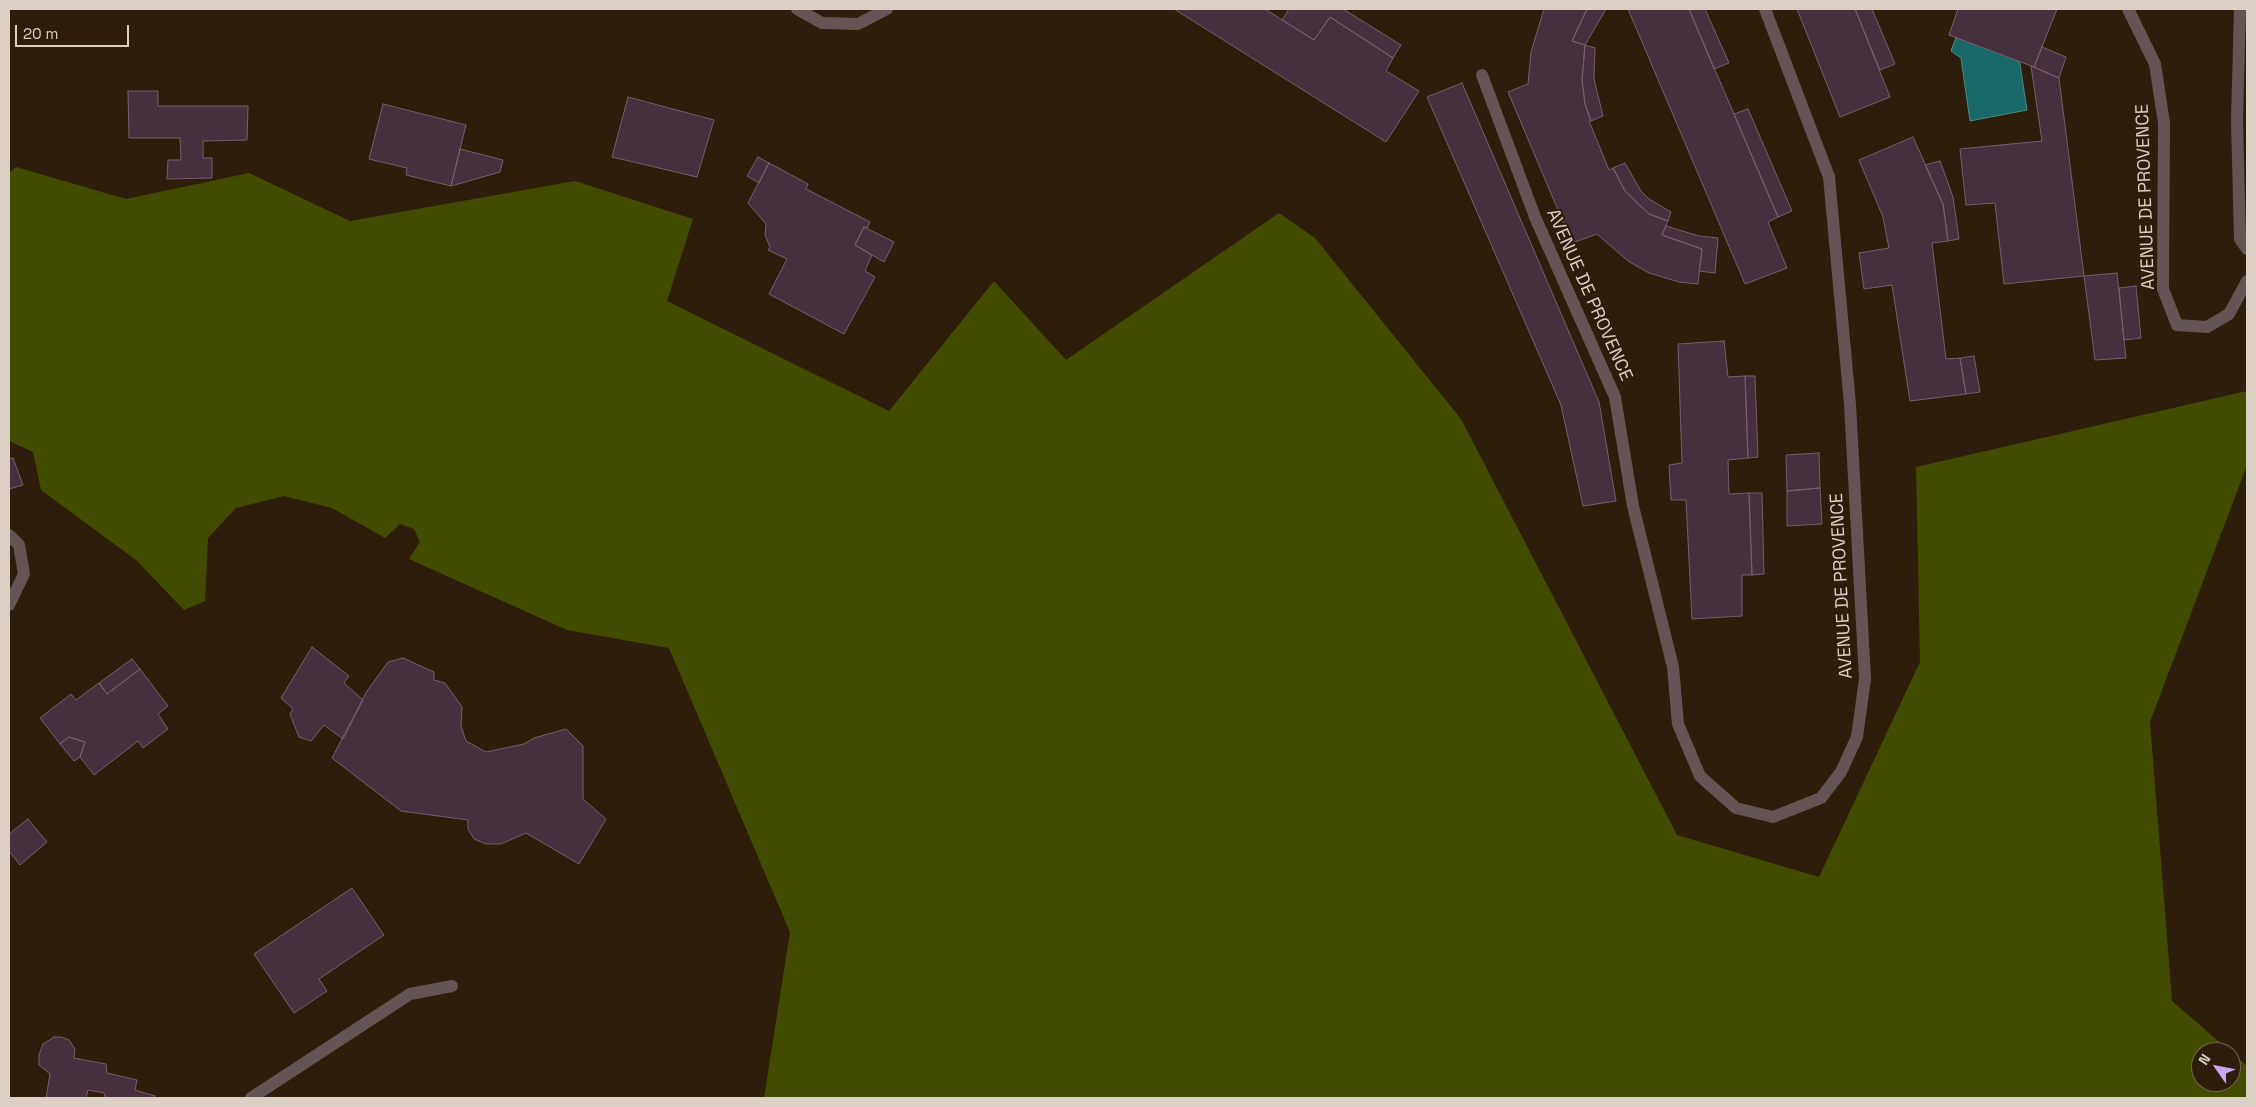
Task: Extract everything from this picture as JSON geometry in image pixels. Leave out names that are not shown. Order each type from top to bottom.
[{"type":"street","points":[[797,9],[822,23],[858,24],[887,9]]},
{"type":"street","name":"AVENUE DE PROVENCE","points":[[1482,75],[1535,217],[1615,397],[1633,506],[1673,667],[1678,724],[1700,776],[1736,808],[1773,817],[1821,798],[1842,772],[1857,737],[1865,679],[1850,404],[1829,177],[1765,9]]},
{"type":"street","name":"AVENUE DE PROVENCE","points":[[2128,9],[2155,64],[2164,123],[2163,289],[2177,325],[2207,328],[2229,314],[2247,281]]},
{"type":"street","points":[[2240,9],[2237,120],[2240,239],[2247,249]]},
{"type":"street","points":[[9,535],[19,545],[24,574],[9,605]]},
{"type":"street","points":[[251,1098],[410,994],[452,986]]},
{"type":"green space","points":[[16,167],[126,199],[249,173],[350,221],[575,181],[693,219],[667,301],[889,411],[994,281],[1066,360],[1279,213],[1315,238],[1461,419],[1677,835],[1819,877],[1920,662],[1916,467],[2247,391],[2247,465],[2150,722],[2172,1001],[2219,1042],[2191,1042],[2191,1092],[2241,1092],[2241,1061],[2247,1066],[2247,1098],[764,1098],[790,932],[669,648],[567,630],[409,559],[420,542],[414,529],[400,524],[385,538],[332,508],[284,496],[236,508],[208,538],[205,601],[184,610],[136,560],[41,490],[33,452],[9,441],[9,173]]},
{"type":"water","points":[[1966,9],[2002,9],[2012,12],[2027,110],[1970,121],[1961,58],[1951,51]]},
{"type":"building","points":[[1174,9],[1265,9],[1314,40],[1330,17],[1393,58],[1386,71],[1419,91],[1386,142]]},
{"type":"building","points":[[1289,9],[1343,9],[1401,45],[1393,58],[1330,17],[1314,40],[1282,20]]},
{"type":"building","points":[[1544,9],[1587,9],[1572,41],[1585,45],[1582,80],[1585,104],[1591,121],[1589,121],[1609,170],[1613,168],[1625,191],[1649,214],[1668,221],[1662,235],[1702,249],[1698,284],[1679,282],[1649,273],[1628,261],[1597,234],[1572,243],[1508,92],[1528,84],[1531,52]]},
{"type":"building","points":[[1587,9],[1606,9],[1585,45],[1572,41]]},
{"type":"building","points":[[1628,9],[1689,9],[1778,217],[1768,222],[1787,268],[1745,284]]},
{"type":"building","points":[[1689,9],[1705,9],[1729,63],[1714,69]]},
{"type":"building","points":[[1797,9],[1855,9],[1890,97],[1840,117]]},
{"type":"building","points":[[1855,9],[1872,9],[1895,64],[1880,70]]},
{"type":"building","points":[[1958,9],[2057,9],[2034,67],[1949,35]]},
{"type":"building","points":[[1585,45],[1595,48],[1594,79],[1603,116],[1591,121],[1585,104],[1582,80]]},
{"type":"building","points":[[2042,47],[2066,57],[2059,78],[2034,67]]},
{"type":"building","points":[[2031,66],[2059,78],[2084,276],[2004,284],[1995,203],[1966,205],[1960,149],[2042,141]]},
{"type":"building","points":[[1462,83],[1599,402],[1616,501],[1583,506],[1561,405],[1427,97]]},
{"type":"building","points":[[128,91],[158,91],[158,106],[248,106],[247,140],[203,141],[203,158],[212,158],[212,178],[167,179],[168,160],[181,160],[180,138],[129,138]]},
{"type":"building","points":[[628,97],[714,120],[697,177],[612,157]]},
{"type":"building","points":[[383,104],[466,125],[451,186],[406,175],[407,168],[369,159]]},
{"type":"building","points":[[1748,109],[1792,211],[1778,217],[1734,114]]},
{"type":"building","points":[[1913,137],[1943,204],[1948,241],[1932,243],[1946,359],[1960,358],[1966,394],[1910,401],[1892,285],[1864,289],[1859,253],[1889,248],[1883,217],[1859,160]]},
{"type":"building","points":[[460,149],[503,160],[500,172],[451,186]]},
{"type":"building","points":[[758,157],[769,163],[759,183],[747,176]]},
{"type":"building","points":[[1940,161],[1953,197],[1959,239],[1948,241],[1943,204],[1925,165]]},
{"type":"building","points":[[769,163],[808,184],[806,189],[870,222],[867,228],[864,227],[855,245],[872,255],[865,271],[875,277],[844,334],[769,294],[787,259],[768,250],[770,247],[765,235],[766,224],[748,203]]},
{"type":"building","points":[[1625,163],[1641,191],[1649,199],[1671,212],[1668,221],[1649,214],[1625,191],[1613,168]]},
{"type":"building","points":[[1666,226],[1699,236],[1718,238],[1715,273],[1699,271],[1702,249],[1662,235]]},
{"type":"building","points":[[864,227],[894,242],[884,262],[855,245]]},
{"type":"building","points":[[2117,273],[2126,358],[2095,360],[2084,276]]},
{"type":"building","points":[[2136,286],[2141,338],[2124,340],[2119,288]]},
{"type":"building","points":[[1724,341],[1728,377],[1745,376],[1748,458],[1728,460],[1729,494],[1749,493],[1752,575],[1742,575],[1742,616],[1692,619],[1686,500],[1671,500],[1669,465],[1682,463],[1678,344]]},
{"type":"building","points":[[1974,356],[1980,392],[1966,394],[1960,358]]},
{"type":"building","points":[[1745,376],[1755,376],[1758,457],[1748,458]]},
{"type":"building","points":[[1819,453],[1820,488],[1787,491],[1786,455]]},
{"type":"building","points":[[13,458],[23,485],[9,489],[9,459]]},
{"type":"building","points":[[1820,488],[1822,524],[1787,526],[1787,491]]},
{"type":"building","points":[[1749,493],[1762,493],[1764,574],[1752,575]]},
{"type":"building","points":[[312,647],[349,676],[344,683],[363,700],[343,739],[324,725],[311,741],[299,737],[290,714],[293,709],[281,698]]},
{"type":"building","points":[[403,658],[434,672],[434,680],[445,683],[462,707],[461,726],[466,741],[486,752],[524,744],[534,738],[566,729],[583,746],[583,799],[606,819],[579,864],[526,833],[501,844],[486,844],[474,839],[468,829],[468,820],[401,811],[332,758],[367,691],[388,662]]},
{"type":"building","points":[[132,659],[140,669],[107,694],[99,683]]},
{"type":"building","points":[[140,669],[168,706],[158,714],[168,729],[143,748],[138,741],[94,775],[80,757],[85,742],[69,737],[60,744],[40,718],[71,694],[76,700],[99,683],[107,694]]},
{"type":"building","points":[[69,737],[85,742],[80,757],[74,761],[60,744]]},
{"type":"building","points":[[28,819],[47,842],[20,865],[9,851],[9,834]]},
{"type":"building","points":[[352,888],[384,935],[319,979],[327,991],[294,1013],[254,954]]},
{"type":"building","points":[[54,1037],[69,1040],[75,1049],[74,1058],[106,1064],[107,1073],[137,1080],[135,1090],[155,1096],[155,1098],[108,1098],[105,1097],[104,1093],[88,1090],[86,1098],[46,1098],[50,1074],[39,1065],[39,1055],[43,1044]]}]
